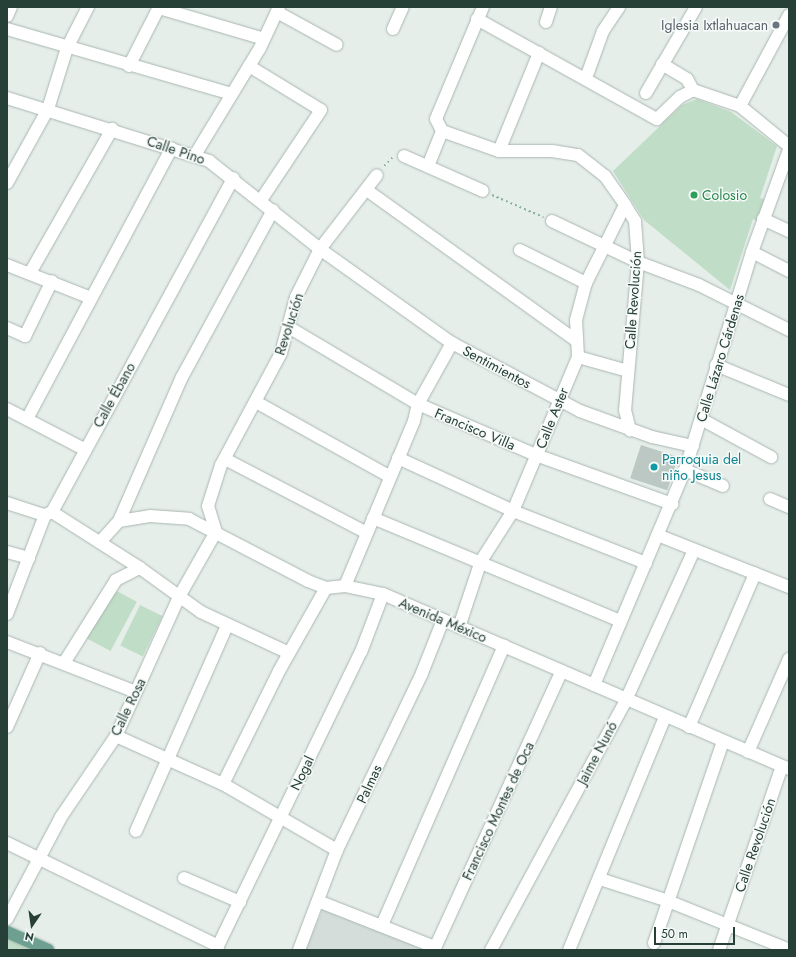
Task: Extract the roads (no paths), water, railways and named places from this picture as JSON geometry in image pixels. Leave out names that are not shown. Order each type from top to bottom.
[{"type":"main road","points":[[8,935],[48,950]]},
{"type":"street","points":[[7,16],[12,7]]},
{"type":"street","points":[[7,183],[48,109],[66,48],[88,7]]},
{"type":"street","points":[[129,66],[159,7],[264,39]]},
{"type":"street","points":[[428,166],[442,131],[436,118],[483,7]]},
{"type":"street","points":[[546,22],[551,7]]},
{"type":"street","points":[[586,78],[603,31],[619,7]]},
{"type":"street","points":[[646,93],[696,7]]},
{"type":"street","points":[[393,30],[399,8]]},
{"type":"street","points":[[195,155],[249,66],[278,9],[337,45]]},
{"type":"street","points":[[740,106],[789,15]]},
{"type":"street","points":[[477,19],[658,119],[680,97],[693,90]]},
{"type":"street","points":[[7,29],[66,48],[232,94]]},
{"type":"street","points":[[499,151],[539,53]]},
{"type":"street","points":[[662,64],[688,79],[693,90],[740,106],[789,146]]},
{"type":"street","points":[[249,66],[321,110],[261,200]]},
{"type":"street","name":"Calle Pino","points":[[7,98],[48,109],[195,155],[233,178],[320,249]]},
{"type":"street","points":[[30,273],[112,129]]},
{"type":"street","name":"Calle Revolución","points":[[442,131],[499,151],[552,151],[578,155],[605,176],[625,204],[635,221],[638,262],[625,410],[630,430]]},
{"type":"street","points":[[28,419],[172,148]]},
{"type":"street","name":"Calle Lázaro Cárdenas","points":[[594,686],[620,620],[660,536],[685,470],[716,365],[752,252],[763,219],[786,166],[789,150]]},
{"type":"street","points":[[404,156],[483,191]]},
{"type":"street","name":"Revolución","points":[[216,532],[208,506],[225,459],[256,402],[290,328],[296,297],[320,249],[368,191],[377,175]]},
{"type":"street","name":"Calle Ébano","points":[[7,614],[48,514],[233,178]]},
{"type":"street","points":[[368,191],[577,341]]},
{"type":"street","name":"Calle Aster","points":[[460,627],[481,561],[513,511],[558,400],[578,357],[576,320],[586,283],[602,246],[625,204]]},
{"type":"street","points":[[100,542],[119,521],[182,377],[273,210]]},
{"type":"street","points":[[763,219],[789,231]]},
{"type":"street","points":[[552,221],[638,262],[699,285],[789,330]]},
{"type":"street","name":"Sentimientos","points":[[320,249],[452,343],[558,400],[630,430],[693,446]]},
{"type":"street","points":[[520,250],[586,283]]},
{"type":"street","points":[[752,252],[789,271]]},
{"type":"street","points":[[7,265],[52,281],[91,298]]},
{"type":"street","points":[[7,328],[25,336],[52,281]]},
{"type":"street","name":"Francisco Villa","points":[[290,328],[418,404],[536,455],[672,504]]},
{"type":"street","points":[[345,586],[365,532],[398,458],[418,404],[452,343]]},
{"type":"street","points":[[578,357],[628,371]]},
{"type":"street","points":[[716,365],[789,395]]},
{"type":"street","points":[[256,402],[389,476]]},
{"type":"street","points":[[7,409],[84,449]]},
{"type":"street","points":[[701,419],[771,457]]},
{"type":"street","points":[[398,458],[513,511],[646,563]]},
{"type":"street","points":[[225,459],[365,532]]},
{"type":"street","points":[[685,470],[723,486]]},
{"type":"street","points":[[770,499],[789,507]]},
{"type":"street","points":[[7,503],[48,514],[100,542],[227,626],[289,653]]},
{"type":"street","points":[[119,521],[174,515],[216,532],[326,588],[289,653],[223,784]]},
{"type":"street","points":[[372,518],[481,561],[620,620]]},
{"type":"street","name":"Calle Rosa","points":[[7,919],[61,817],[116,736],[180,595],[216,532]]},
{"type":"street","points":[[660,536],[694,552],[789,588]]},
{"type":"street","points":[[7,552],[29,558]]},
{"type":"street","name":"Jaime Nunó","points":[[491,950],[626,700],[694,552]]},
{"type":"street","points":[[64,663],[116,580],[140,568]]},
{"type":"street","points":[[689,727],[755,574]]},
{"type":"street","name":"Avenida México","points":[[326,588],[345,586],[383,594],[786,768]]},
{"type":"street","name":"Nogal","points":[[217,948],[361,652],[383,594]]},
{"type":"street","name":"Palmas","points":[[299,950],[337,850],[422,673],[443,620]]},
{"type":"street","points":[[136,831],[167,758],[227,626]]},
{"type":"street","points":[[7,642],[136,692]]},
{"type":"street","points":[[382,925],[504,646]]},
{"type":"street","points":[[7,727],[40,654]]},
{"type":"street","points":[[748,752],[789,659]]},
{"type":"street","name":"Francisco Montes de Oca","points":[[435,948],[562,671]]},
{"type":"street","points":[[569,950],[600,879],[666,716]]},
{"type":"street","points":[[116,736],[223,784],[337,850]]},
{"type":"street","points":[[654,943],[723,741]]},
{"type":"street","name":"Calle Revolución","points":[[719,950],[786,768]]},
{"type":"street","points":[[7,843],[217,948]]},
{"type":"street","points":[[184,878],[240,902]]},
{"type":"street","points":[[600,879],[668,901],[786,946]]},
{"type":"street","points":[[318,901],[382,925],[435,948]]},
{"type":"place","name":"Iglesia Ixtlahuacan","points":[[776,25]]},
{"type":"place","name":"Colosio","points":[[694,195]]},
{"type":"place","name":"Parroquia del niño Jesus","points":[[654,467]]}]
